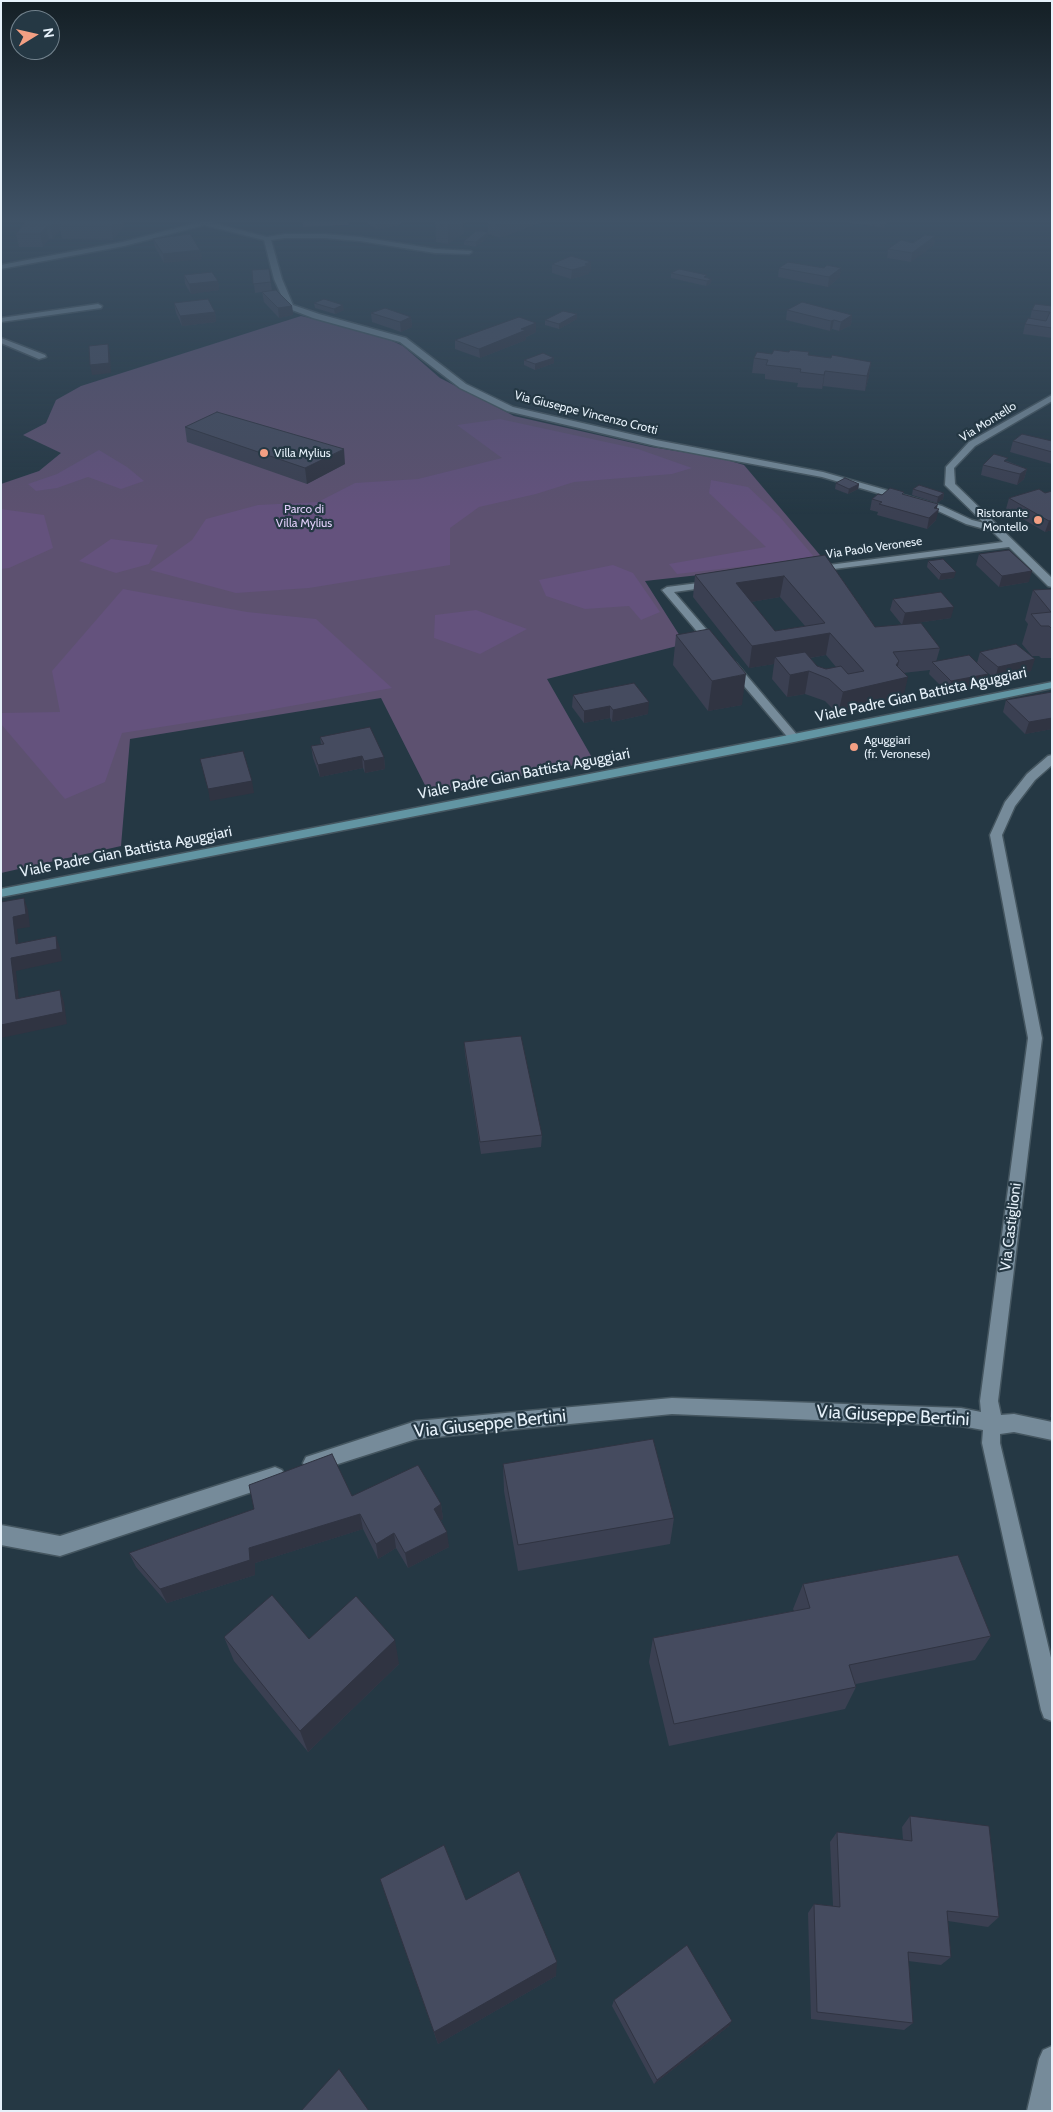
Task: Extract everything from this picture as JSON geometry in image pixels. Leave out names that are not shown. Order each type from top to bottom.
[{"type":"main road","name":"Viale Padre Gian Battista Aguggiari","points":[[1,893],[794,738],[1052,685]]},
{"type":"street","name":"Via Giuseppe Vincenzo Crotti","points":[[325,319],[404,340],[463,386],[510,408],[656,443],[823,475],[939,508],[969,522],[995,529]]},
{"type":"street","points":[[1,340],[42,357]]},
{"type":"street","name":"Via Montello","points":[[1052,397],[972,444],[950,467],[950,485],[1052,584]]},
{"type":"street","name":"Via Paolo Veronese","points":[[799,572],[1011,544]]},
{"type":"street","points":[[722,583],[667,590],[794,738]]},
{"type":"street","name":"Via Castiglioni","points":[[1052,759],[1031,777],[1009,804],[996,835],[1035,1038],[989,1401],[990,1412],[996,1424],[991,1432],[992,1443],[1052,1710]]},
{"type":"street","name":"Via Giuseppe Bertini","points":[[1,1535],[60,1546],[416,1430],[672,1406],[961,1417],[996,1424],[1014,1422],[1052,1431]]},
{"type":"street","points":[[1040,2111],[1052,2059]]},
{"type":"green space","name":"Parco di Villa Mylius","points":[[293,319],[312,319],[377,334],[403,346],[440,378],[514,416],[651,447],[720,458],[744,465],[825,561],[645,581],[685,644],[547,679],[594,761],[430,795],[381,698],[130,739],[121,846],[1,873],[1,484],[39,471],[61,453],[23,435],[46,423],[56,400],[81,386]]},
{"type":"green space","points":[[500,419],[638,449],[692,468],[672,474],[574,482],[536,494],[479,507],[450,528],[450,565],[309,588],[236,593],[150,570],[192,540],[206,519],[258,505],[318,502],[355,483],[418,479],[502,458],[457,425]]},
{"type":"green space","points":[[99,450],[127,467],[144,481],[121,489],[88,477],[57,488],[36,491],[28,484],[57,474]]},
{"type":"green space","points":[[711,480],[748,487],[779,516],[815,558],[677,574],[669,564],[766,547],[709,493]]},
{"type":"green space","points":[[1,509],[44,515],[53,548],[9,568],[1,569]]},
{"type":"green space","points":[[111,539],[158,545],[149,564],[116,573],[79,561]]},
{"type":"green space","points":[[613,565],[633,573],[660,612],[641,620],[629,606],[585,609],[546,596],[539,580]]},
{"type":"green space","points":[[123,589],[247,612],[316,619],[392,688],[122,733],[105,782],[65,799],[1,724],[1,713],[60,712],[52,671]]},
{"type":"green space","points":[[476,610],[527,629],[480,654],[434,638],[435,615]]},
{"type":"building","points":[[389,319],[408,319],[400,322]]},
{"type":"building","points":[[515,319],[523,319],[536,323],[521,329],[526,330],[479,349],[455,340]]},
{"type":"building","points":[[548,319],[569,319],[559,324],[545,320]]},
{"type":"building","points":[[821,319],[846,319],[841,322]]},
{"type":"building","points":[[1028,319],[1046,321],[1047,319],[1052,319],[1052,328],[1025,324]]},
{"type":"building","points":[[108,344],[109,363],[90,365],[89,346]]},
{"type":"building","points":[[774,350],[809,352],[808,355],[831,358],[832,355],[871,362],[867,376],[825,371],[824,375],[800,372],[801,369],[766,365],[768,360],[754,358],[757,352],[772,354]]},
{"type":"building","points":[[543,353],[554,358],[535,364],[524,360]]},
{"type":"building","points":[[217,412],[344,449],[305,468],[185,427]]},
{"type":"building","points":[[1022,434],[1052,441],[1052,452],[1013,441]]},
{"type":"building","points":[[994,454],[1008,458],[1004,461],[1027,469],[1020,474],[983,465]]},
{"type":"building","points":[[845,478],[859,484],[849,489],[836,483]]},
{"type":"building","points":[[919,485],[944,493],[938,497],[913,489]]},
{"type":"building","points":[[890,488],[904,492],[902,494],[938,504],[934,508],[939,509],[929,518],[879,504],[882,502],[872,499],[878,494],[882,495]]},
{"type":"building","points":[[1039,489],[1045,493],[1052,491],[1052,520],[1049,521],[1009,498]]},
{"type":"building","points":[[1009,550],[1032,571],[1002,576],[979,554]]},
{"type":"building","points":[[825,555],[875,627],[921,623],[940,648],[893,652],[899,661],[896,665],[908,677],[843,692],[829,679],[809,671],[790,675],[775,657],[805,652],[817,666],[826,669],[841,666],[848,674],[864,671],[830,633],[752,646],[695,575]],"holes":[[[784,576],[825,623],[775,631],[736,583]]]},
{"type":"building","points":[[943,559],[956,572],[941,574],[928,561]]},
{"type":"building","points":[[1051,589],[1052,628],[1041,626],[1031,614],[1051,612],[1033,590]]},
{"type":"building","points":[[941,592],[954,607],[905,613],[893,599]]},
{"type":"building","points":[[709,629],[746,674],[712,681],[676,635]]},
{"type":"building","points":[[1016,644],[1035,659],[998,667],[980,652]]},
{"type":"building","points":[[969,655],[988,674],[951,681],[932,662]]},
{"type":"building","points":[[634,683],[649,702],[613,710],[610,706],[584,711],[573,695]]},
{"type":"building","points":[[1052,692],[1052,718],[1029,722],[1006,700]]},
{"type":"building","points":[[370,727],[384,757],[364,761],[362,756],[318,765],[311,746],[324,744],[320,737]]},
{"type":"building","points":[[243,751],[252,781],[208,789],[200,759]]},
{"type":"building","points":[[24,898],[26,914],[13,917],[16,944],[56,936],[57,949],[11,958],[16,999],[60,990],[63,1012],[1,1025],[1,902]]},
{"type":"building","points":[[521,1036],[542,1135],[480,1142],[464,1042]]},
{"type":"building","points":[[653,1439],[674,1518],[518,1545],[503,1464]]},
{"type":"building","points":[[332,1454],[352,1496],[418,1465],[441,1504],[434,1509],[447,1532],[405,1553],[394,1533],[376,1544],[360,1514],[249,1548],[250,1560],[160,1589],[129,1553],[254,1509],[249,1485]]},
{"type":"building","points":[[958,1555],[991,1636],[849,1665],[856,1687],[674,1724],[653,1638],[810,1608],[803,1584]]},
{"type":"building","points":[[272,1595],[309,1639],[356,1596],[395,1640],[300,1731],[224,1637]]},
{"type":"building","points":[[910,1816],[989,1826],[999,1917],[947,1911],[951,1957],[908,1952],[913,2023],[817,2012],[814,1904],[840,1907],[837,1832],[912,1841]]},
{"type":"building","points":[[444,1845],[466,1900],[519,1871],[557,1962],[434,2032],[380,1879]]},
{"type":"building","points":[[687,1945],[732,2021],[657,2080],[614,2000]]},
{"type":"building","points":[[339,2069],[369,2111],[301,2111]]},
{"type":"place","name":"Villa Mylius","points":[[264,453]]},
{"type":"place","name":"Ristorante Montello","points":[[1038,520]]},
{"type":"place","name":"Aguggiari (fr. Veronese)","points":[[854,747]]}]
